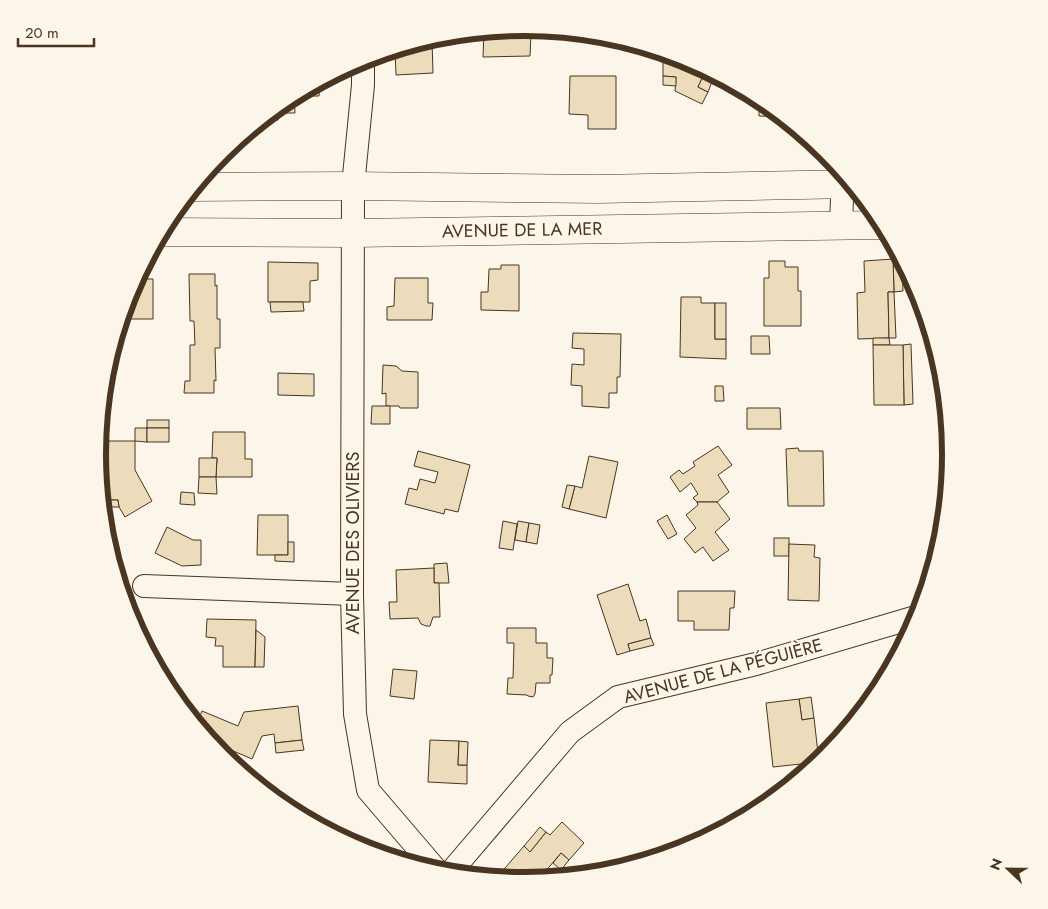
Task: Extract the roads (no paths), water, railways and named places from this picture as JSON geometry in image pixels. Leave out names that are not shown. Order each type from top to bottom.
[{"type":"street","name":"AVENUE DES OLIVIERS","points":[[363,68],[353,186],[352,594],[355,714],[368,790],[429,862]]},
{"type":"street","points":[[203,187],[353,186],[598,189],[839,180]]},
{"type":"street","points":[[840,224],[845,187]]},
{"type":"street","name":"AVENUE DE LA MER","points":[[170,232],[353,233],[874,225]]},
{"type":"street","points":[[144,586],[352,594]]},
{"type":"street","name":"AVENUE DE LA PÉGUIÈRE","points":[[455,867],[570,732],[618,697],[756,664],[908,619]]}]
